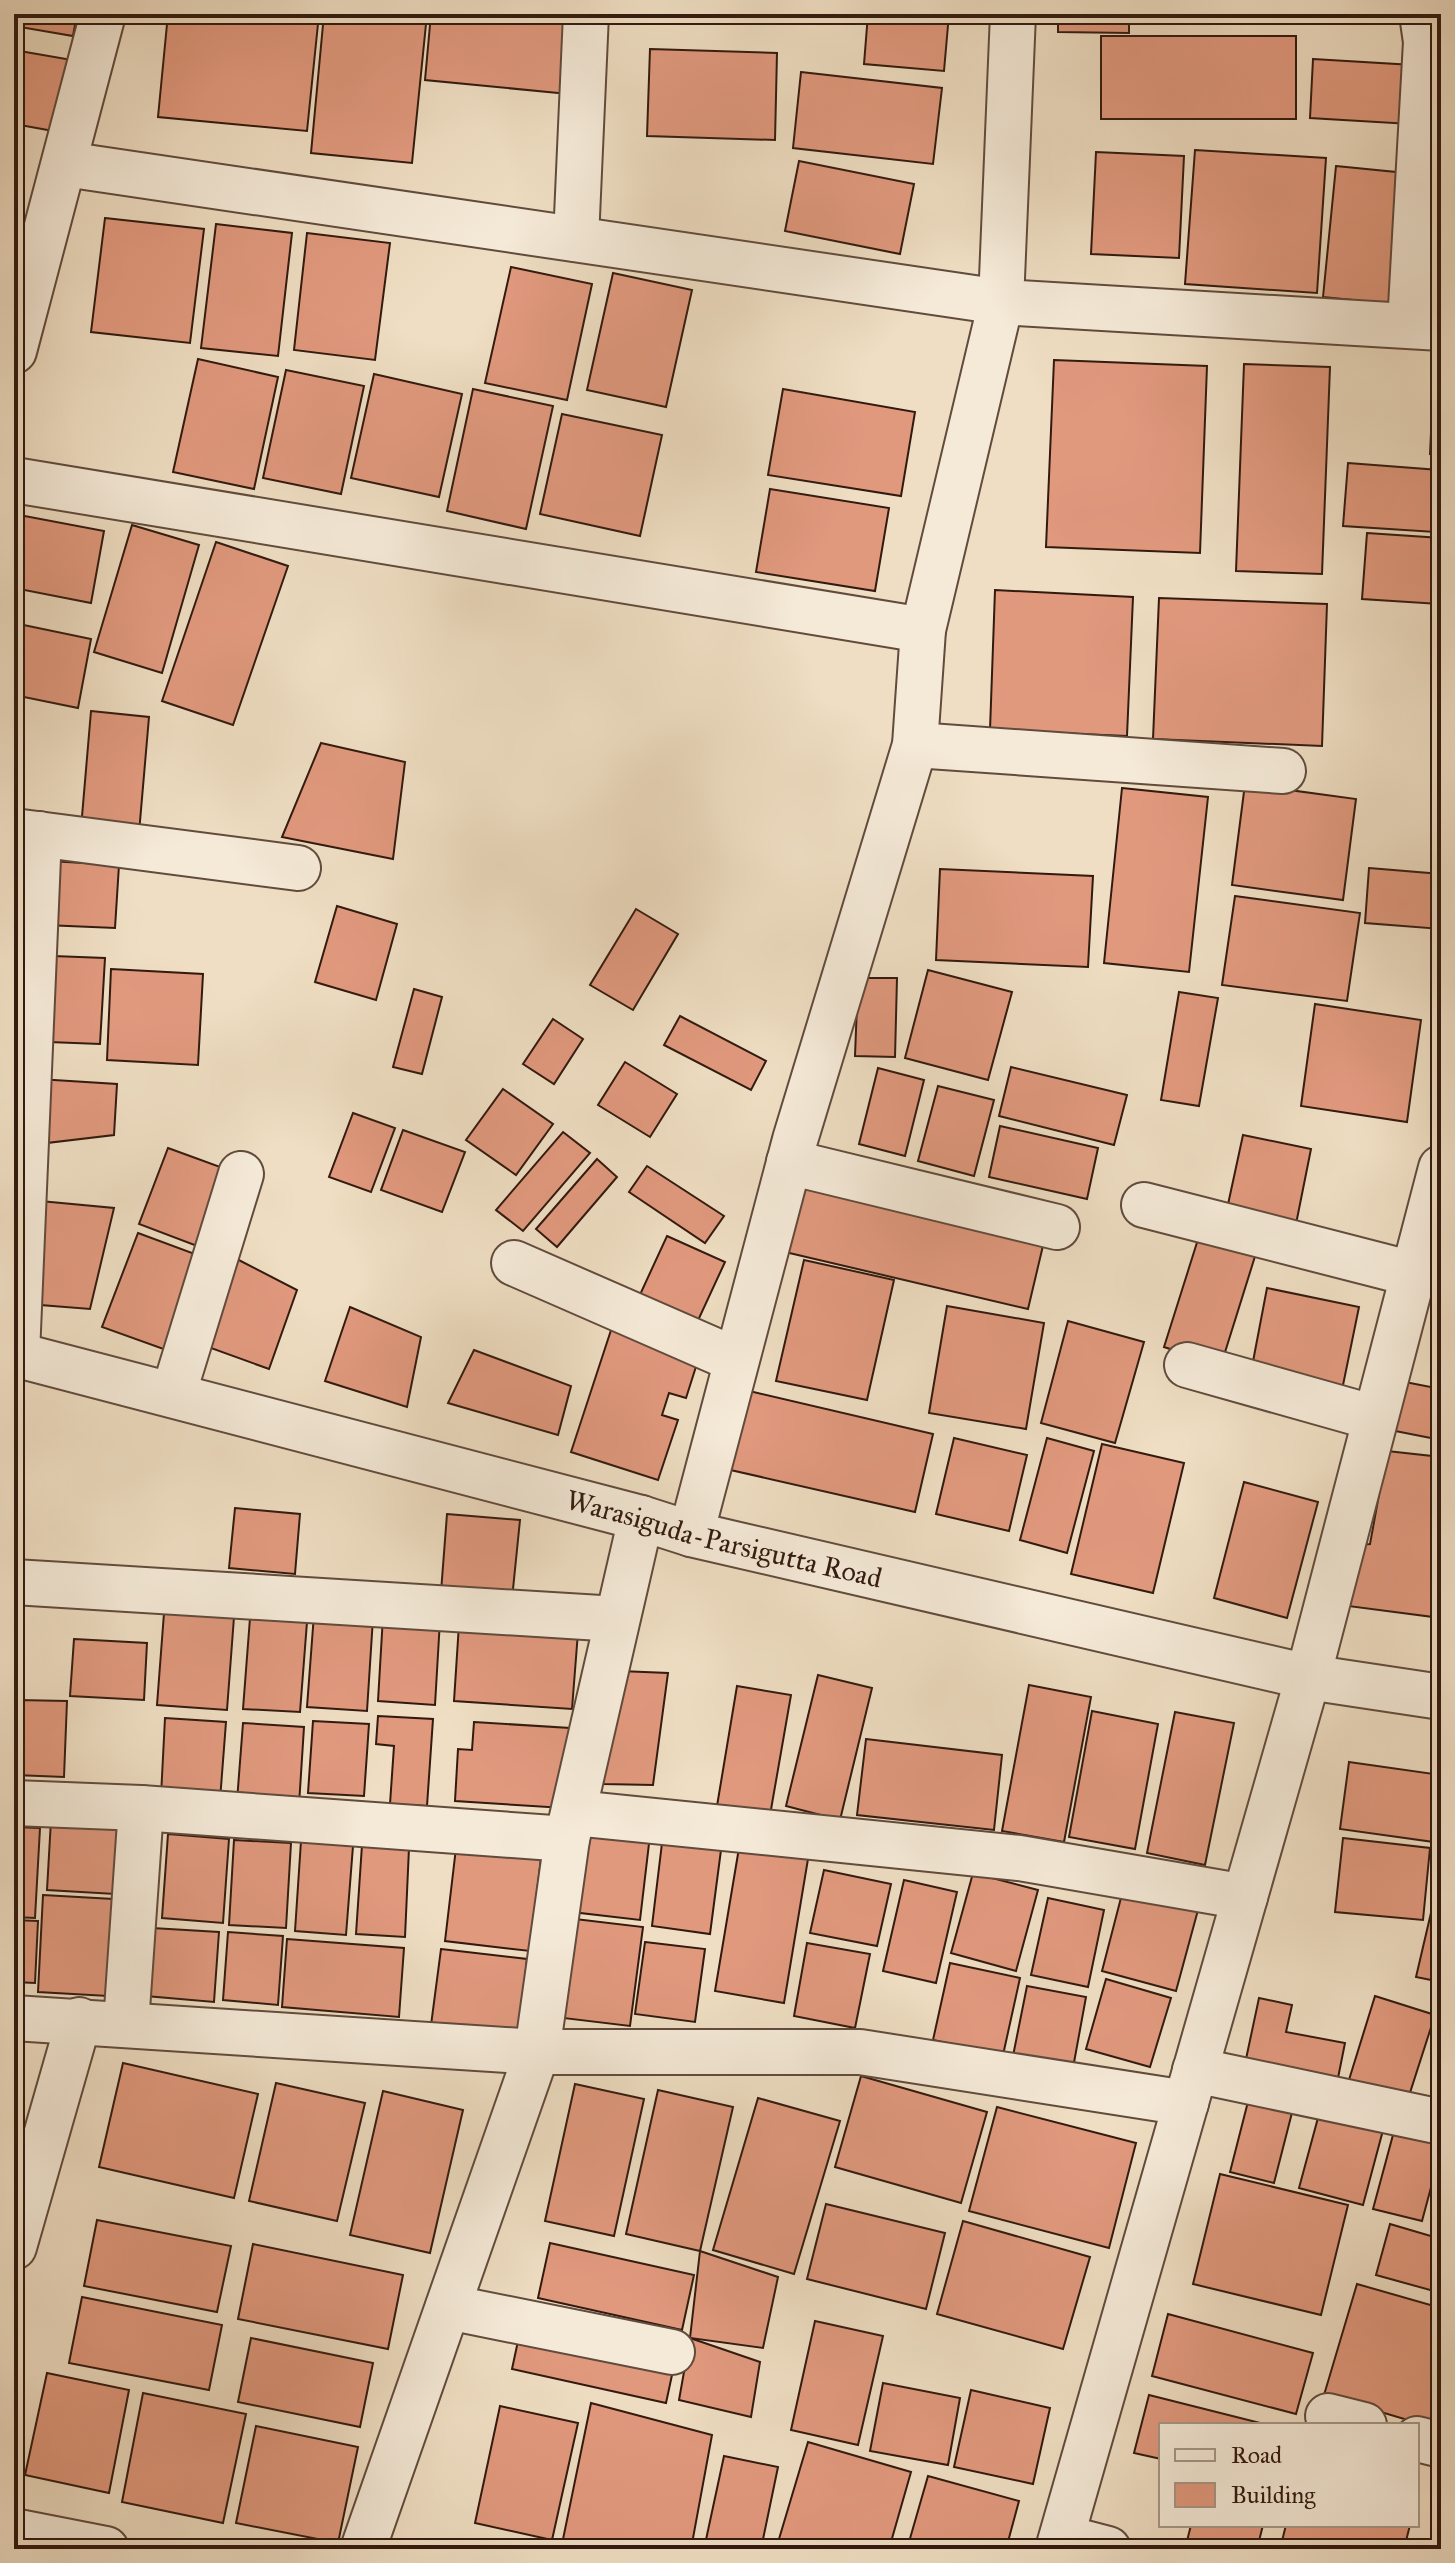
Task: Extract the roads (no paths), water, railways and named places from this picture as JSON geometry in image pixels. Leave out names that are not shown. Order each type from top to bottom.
[{"type":"street","points":[[14,351],[103,14]]},
{"type":"street","points":[[576,239],[586,14]]},
{"type":"street","points":[[691,1534],[752,1339],[789,1162],[915,745],[923,630],[1001,302],[1013,14]]},
{"type":"street","points":[[65,164],[1001,302],[1425,326],[1432,85],[1422,14]]},
{"type":"street","points":[[14,480],[923,630]]},
{"type":"street","points":[[915,745],[1283,771]]},
{"type":"street","points":[[16,1354],[27,832],[298,868]]},
{"type":"street","points":[[789,1162],[1057,1227]]},
{"type":"street","points":[[1108,2549],[1060,2543],[1308,1677],[1441,1168]]},
{"type":"street","points":[[173,1395],[241,1174]]},
{"type":"street","points":[[1144,1205],[1413,1274]]},
{"type":"street","points":[[514,1263],[752,1339]]},
{"type":"street","name":"Warasiguda-Parsigutta Road","points":[[16,1354],[641,1518],[691,1534],[1308,1677],[1441,1697]]},
{"type":"street","points":[[1187,1365],[1375,1418]]},
{"type":"street","points":[[363,2549],[537,2052],[571,1826],[641,1518]]},
{"type":"street","points":[[14,1582],[617,1619]]},
{"type":"street","points":[[14,1803],[571,1826],[1019,1858],[1245,1897]]},
{"type":"street","points":[[126,2024],[141,1808]]},
{"type":"street","points":[[14,2018],[537,2052],[860,2052],[1190,2086],[1441,2122]]},
{"type":"street","points":[[14,2247],[79,2020]]},
{"type":"street","points":[[448,2307],[672,2352]]},
{"type":"street","points":[[1419,2440],[1441,2445]]},
{"type":"street","points":[[14,2531],[106,2549]]}]
